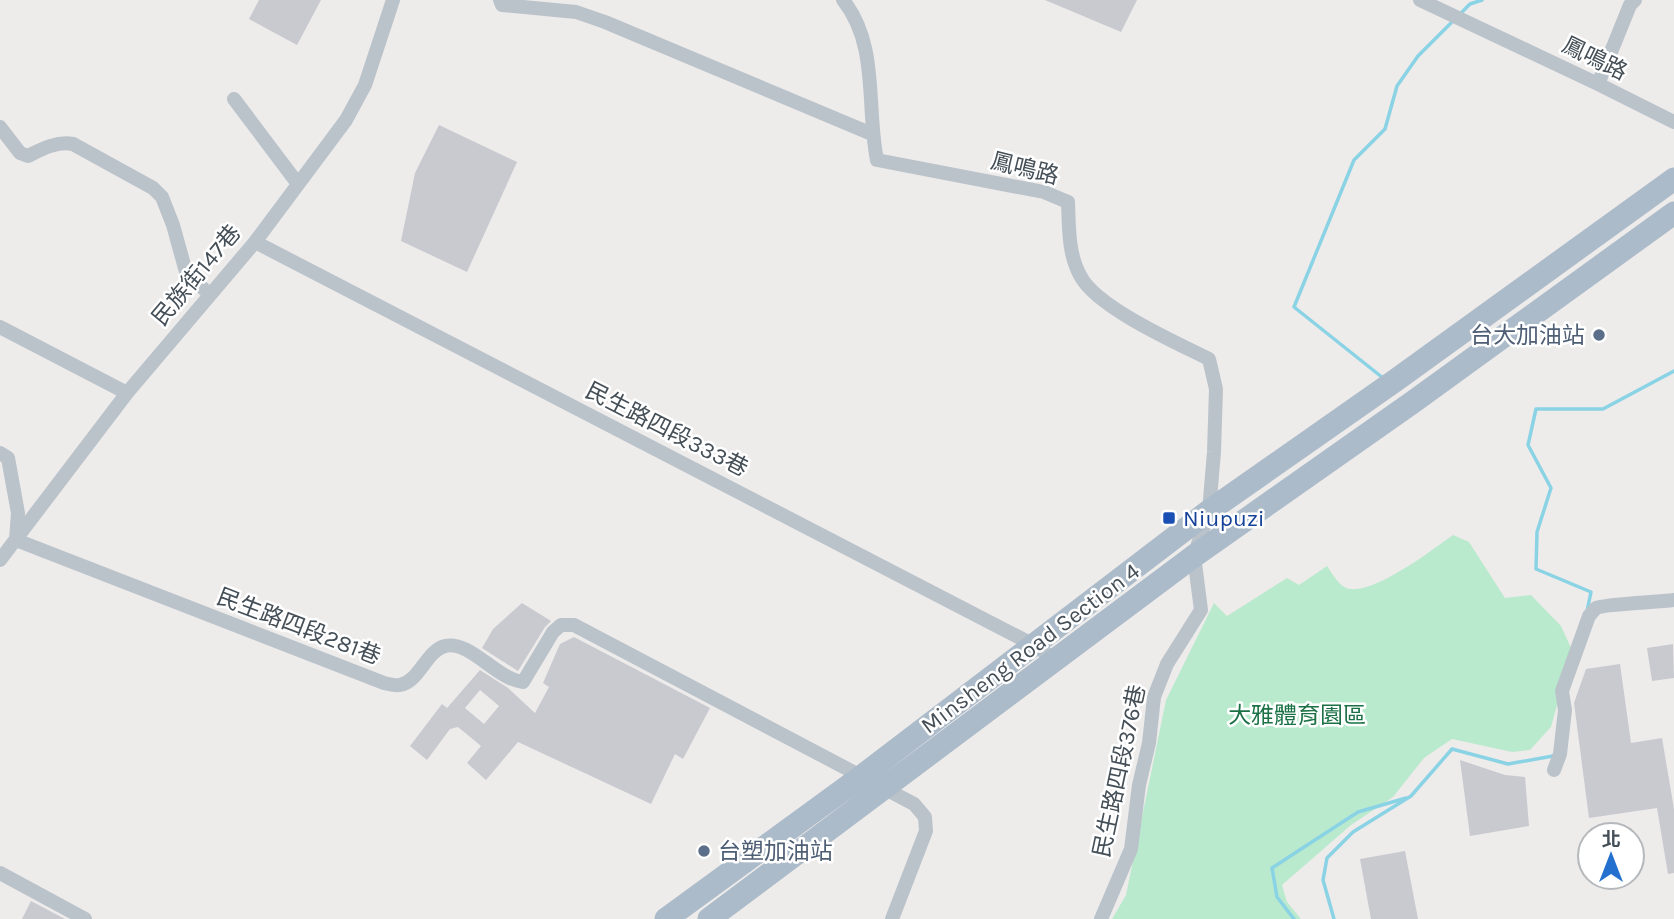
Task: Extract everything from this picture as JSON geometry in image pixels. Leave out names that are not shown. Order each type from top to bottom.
[{"type":"main road","name":"Minsheng Road Section 4","points":[[666,919],[862,776],[1209,511],[1396,380],[1674,178]]},
{"type":"main road","name":"Minsheng Road Section 4","points":[[709,919],[1195,556],[1674,213]]},
{"type":"street","name":"民族街147巷","points":[[0,560],[127,393],[255,242],[346,120],[365,85],[393,0]]},
{"type":"street","points":[[500,0],[502,5],[576,12],[605,22],[872,134]]},
{"type":"street","name":"鳳鳴路","points":[[843,0],[852,11],[866,47],[872,134],[877,159],[1044,192],[1068,202],[1070,246],[1081,278],[1102,299],[1209,359],[1216,389],[1209,511],[1195,556]]},
{"type":"street","points":[[1598,83],[1634,0]]},
{"type":"street","name":"鳳鳴路","points":[[1427,1],[1674,122]]},
{"type":"street","points":[[234,99],[298,184]]},
{"type":"street","points":[[0,127],[20,153],[28,156],[49,146],[73,144],[153,188],[162,198],[173,225],[186,272],[210,295]]},
{"type":"street","name":"民生路四段333巷","points":[[255,242],[1032,645],[1056,660]]},
{"type":"street","points":[[0,327],[127,393]]},
{"type":"street","points":[[0,453],[8,458],[18,513],[16,540]]},
{"type":"street","name":"民生路四段281巷","points":[[16,540],[392,684],[400,685],[410,680],[437,649],[448,645],[459,645],[510,681],[523,682],[553,632],[561,625],[574,625],[862,776]]},
{"type":"street","name":"民生路四段376巷","points":[[1101,919],[1131,849],[1139,785],[1149,743],[1153,697],[1167,664],[1201,610],[1195,556]]},
{"type":"street","points":[[1555,770],[1560,754],[1564,710],[1562,691],[1589,616],[1604,605],[1674,600]]},
{"type":"street","points":[[862,776],[914,804],[925,817],[926,831],[892,919]]},
{"type":"street","points":[[0,873],[85,919]]},
{"type":"green space","name":"大雅體育園區","points":[[1453,535],[1469,542],[1505,598],[1531,595],[1561,626],[1572,650],[1551,727],[1530,750],[1512,752],[1452,739],[1424,758],[1393,797],[1351,825],[1282,885],[1287,902],[1301,919],[1112,919],[1126,895],[1166,700],[1214,603],[1227,616],[1287,578],[1299,585],[1327,566],[1343,586],[1350,589],[1362,588],[1403,569]]},
{"type":"building","points":[[259,0],[321,0],[297,45],[249,19]]},
{"type":"building","points":[[1045,0],[1137,0],[1121,32]]},
{"type":"building","points":[[439,125],[517,162],[467,272],[401,241],[415,173]]},
{"type":"building","points":[[522,603],[551,621],[518,671],[482,648],[493,629]]},
{"type":"building","points":[[574,637],[710,708],[683,759],[675,754],[651,804],[518,742],[486,780],[467,763],[481,746],[458,727],[450,729],[427,760],[410,746],[442,704],[447,708],[480,670],[508,688],[535,713],[549,687],[543,683],[560,644]],"holes":[[[480,690],[499,706],[484,724],[465,708]]]},
{"type":"building","points":[[1673,644],[1674,678],[1652,681],[1647,648]]},
{"type":"building","points":[[1620,664],[1631,743],[1662,738],[1674,809],[1674,873],[1668,874],[1657,808],[1589,818],[1574,703],[1586,669]]},
{"type":"building","points":[[1460,760],[1505,775],[1525,777],[1529,826],[1470,836]]},
{"type":"building","points":[[1405,851],[1418,919],[1371,919],[1360,859]]},
{"type":"building","points":[[31,901],[65,919],[22,919]]},
{"type":"waterway","points":[[1461,13],[1470,4],[1482,0]]},
{"type":"waterway","points":[[1383,378],[1294,307],[1354,160],[1385,129],[1397,86],[1418,56],[1453,21]]},
{"type":"waterway","points":[[1587,611],[1591,592],[1536,569],[1537,532],[1551,488],[1528,445],[1536,409],[1603,409],[1674,371]]},
{"type":"waterway","points":[[1334,919],[1323,880],[1327,858],[1353,832],[1411,796],[1452,749],[1508,764],[1553,756]]},
{"type":"waterway","points":[[1294,919],[1277,897],[1272,868],[1358,812],[1406,798]]},
{"type":"place","name":"台大加油站","points":[[1599,335]]},
{"type":"place","name":"Niupuzi","points":[[1169,518]]},
{"type":"place","name":"台塑加油站","points":[[704,851]]}]
